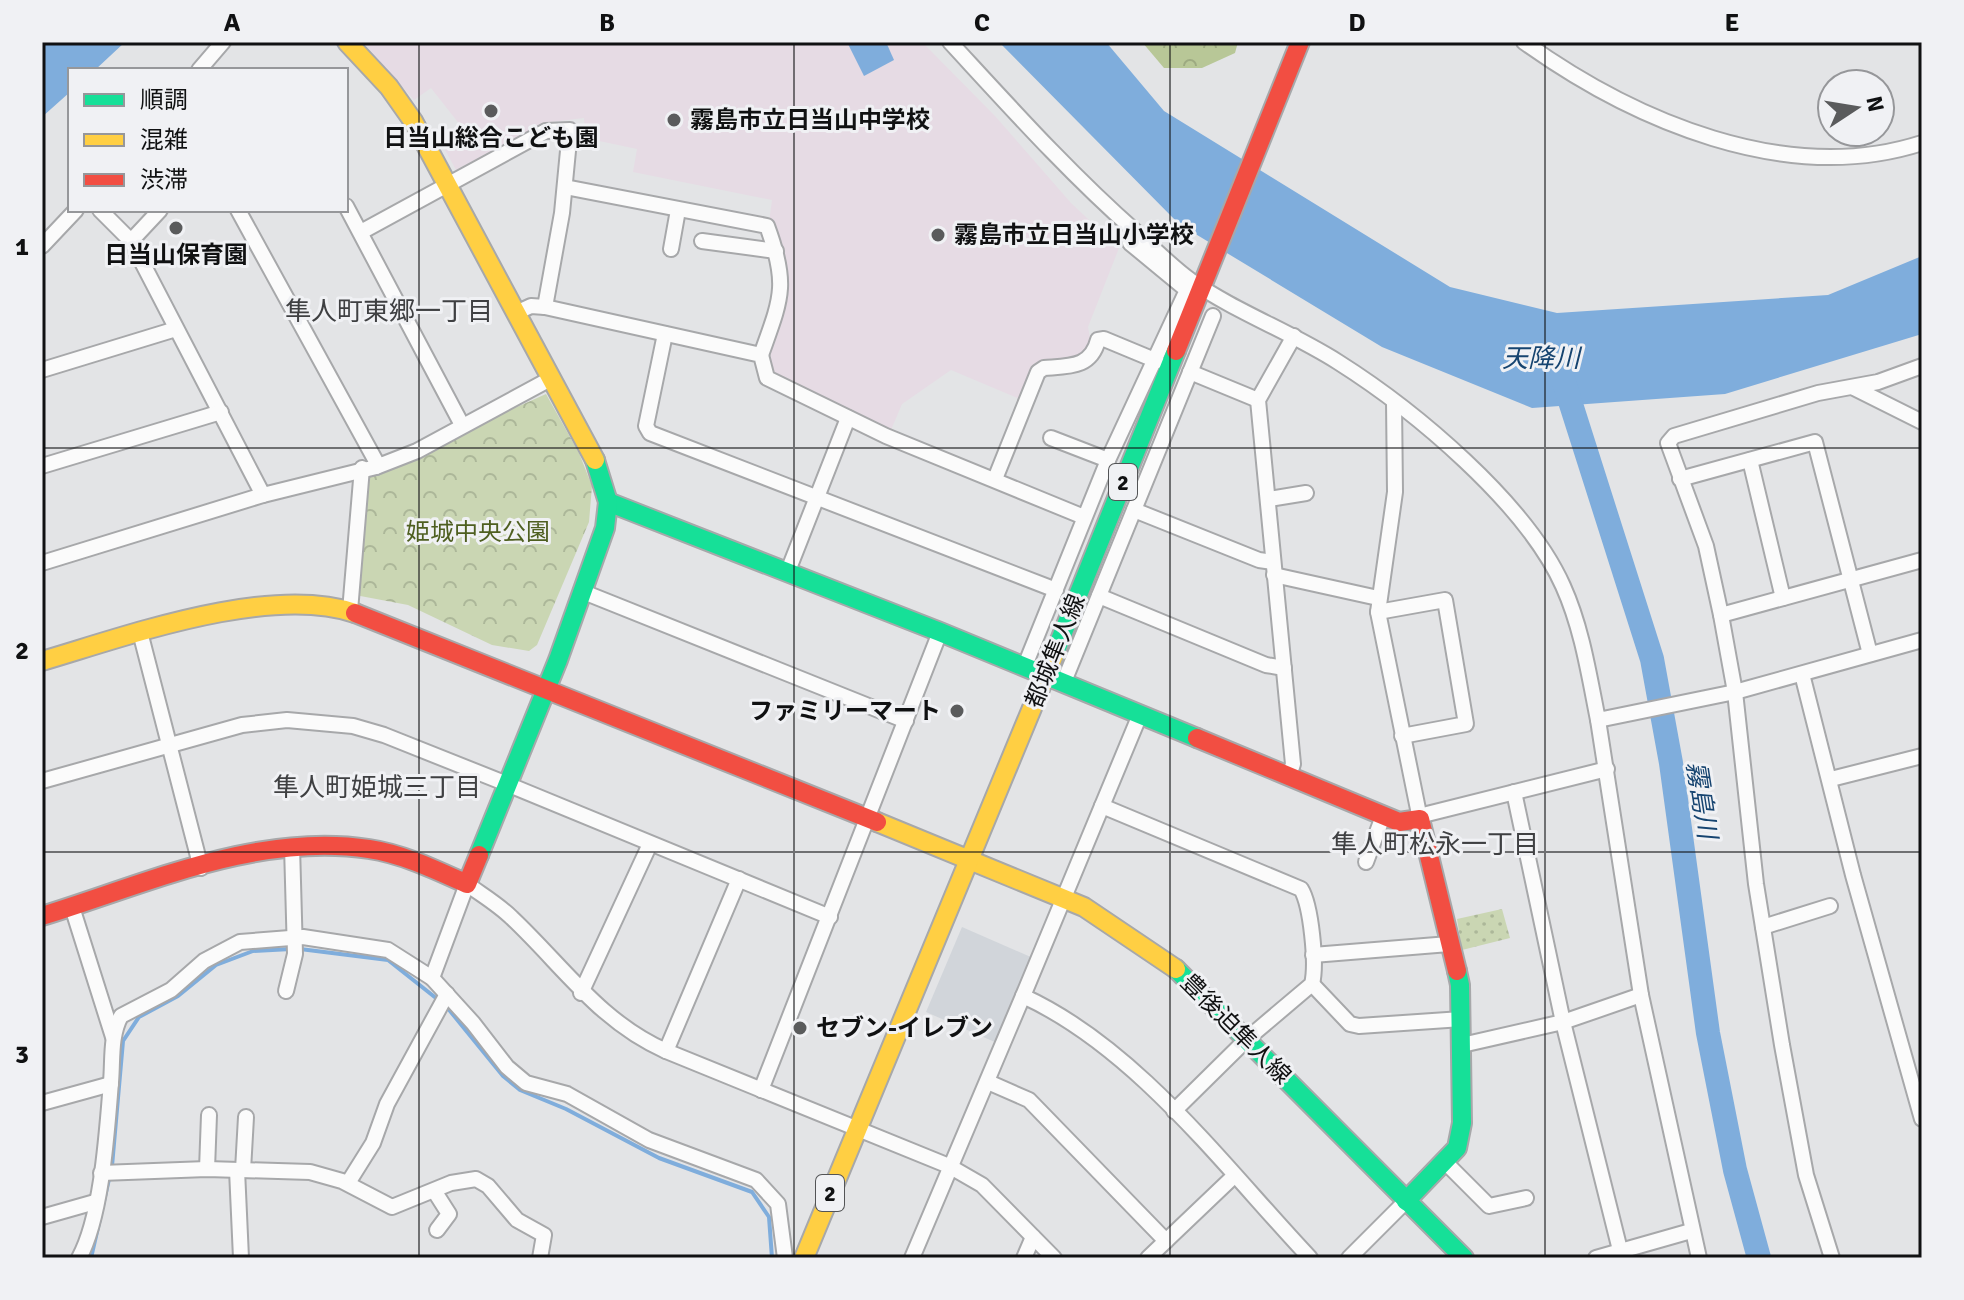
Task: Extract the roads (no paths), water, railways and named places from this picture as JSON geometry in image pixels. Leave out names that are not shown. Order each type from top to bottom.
[{"type":"street","points":[[201,68],[223,42]]},
{"type":"street","points":[[347,42],[389,87],[413,121],[600,469],[608,502],[605,528],[432,978]]},
{"type":"street","points":[[950,42],[1085,188],[1137,233],[1204,282],[1294,336],[1394,402],[1431,431],[1479,477],[1536,541],[1553,568],[1578,628],[1602,719],[1641,995],[1699,1258]]},
{"type":"street","name":"都城隼人線","points":[[804,1258],[966,860],[1045,677],[1300,42]]},
{"type":"street","points":[[1524,42],[1621,104],[1664,122],[1736,143],[1829,155],[1889,151],[1922,143]]},
{"type":"street","points":[[361,232],[546,131],[570,130],[565,187],[545,307]]},
{"type":"street","points":[[565,187],[767,226],[776,251],[782,296],[761,355],[767,378],[848,418],[1084,517]]},
{"type":"street","points":[[348,209],[462,425]]},
{"type":"street","points":[[671,249],[678,210]]},
{"type":"street","points":[[42,246],[74,212]]},
{"type":"street","points":[[102,212],[131,241],[263,495]]},
{"type":"street","points":[[131,241],[158,212]]},
{"type":"street","points":[[42,563],[263,495],[378,465],[239,212]]},
{"type":"street","points":[[1024,668],[1108,460],[1157,361],[1187,290],[1130,243],[1137,233]]},
{"type":"street","points":[[702,241],[776,251]]},
{"type":"street","points":[[518,312],[531,306],[545,307],[761,355]]},
{"type":"street","points":[[1063,684],[1213,316]]},
{"type":"street","points":[[42,370],[176,329]]},
{"type":"street","points":[[665,334],[646,426],[650,433],[1056,590]]},
{"type":"street","points":[[1289,776],[1293,764],[1258,400],[1294,336]]},
{"type":"street","points":[[995,479],[1038,372],[1044,368],[1086,362],[1093,356],[1098,340],[1104,339],[1157,361]]},
{"type":"street","points":[[1832,1258],[1806,1175],[1763,927],[1721,615],[1706,546],[1668,446],[1674,436],[1818,393],[1854,388],[1922,366]]},
{"type":"street","points":[[1190,372],[1258,400]]},
{"type":"street","points":[[369,468],[417,451],[552,378]]},
{"type":"street","points":[[1854,388],[1922,422]]},
{"type":"street","points":[[1349,1258],[1457,1148],[1462,1123],[1460,985],[1402,736],[1378,605],[1395,492],[1394,402]]},
{"type":"street","points":[[42,466],[221,412]]},
{"type":"street","points":[[788,571],[848,418]]},
{"type":"street","points":[[1051,438],[1108,460]]},
{"type":"street","points":[[1680,479],[1815,442],[1870,654]]},
{"type":"street","points":[[1750,460],[1783,598]]},
{"type":"street","points":[[350,611],[369,468]]},
{"type":"street","points":[[1269,499],[1306,493]]},
{"type":"street","points":[[608,502],[940,632],[1139,717],[1399,822],[1607,769]]},
{"type":"street","points":[[1134,510],[1274,568],[1378,605],[1445,600],[1466,724],[1402,736]]},
{"type":"street","points":[[1721,615],[1922,560]]},
{"type":"street","points":[[581,591],[906,721]]},
{"type":"street","points":[[1099,596],[1266,665],[1284,668]]},
{"type":"street","name":"豊後迫隼人線","points":[[42,661],[140,632],[256,606],[291,604],[350,611],[546,687],[1063,898],[1084,907],[1167,960],[1464,1258]]},
{"type":"street","points":[[140,632],[201,868]]},
{"type":"street","points":[[761,1090],[940,632]]},
{"type":"street","points":[[1602,719],[1732,693],[1922,640]]},
{"type":"street","points":[[1802,674],[1853,875],[1922,1119]]},
{"type":"street","points":[[912,1258],[1139,717]]},
{"type":"street","points":[[42,781],[242,725],[287,720],[315,721],[384,735],[830,917]]},
{"type":"street","points":[[1831,779],[1922,756]]},
{"type":"street","points":[[1514,792],[1563,1022],[1621,1255]]},
{"type":"street","points":[[1102,806],[1301,889],[1306,897],[1313,955],[1312,984],[1350,1024],[1462,1019]]},
{"type":"street","points":[[1366,862],[1383,816]]},
{"type":"street","points":[[581,993],[650,844]]},
{"type":"street","points":[[286,991],[295,944],[292,846]]},
{"type":"street","points":[[42,916],[201,868],[292,846],[367,848],[418,862],[467,884],[511,916],[581,993],[627,1031],[666,1051],[949,1166],[982,1185],[1054,1258]]},
{"type":"street","points":[[666,1051],[739,879]]},
{"type":"street","points":[[1763,927],[1830,906]]},
{"type":"street","points":[[72,907],[114,1038]]},
{"type":"street","points":[[79,1258],[88,1239],[95,1202],[108,1172],[114,1038],[118,1021],[126,1011],[171,990],[219,951],[240,942],[354,942],[388,950],[432,978],[444,1000],[526,1083],[567,1094],[649,1140],[756,1180],[778,1204],[785,1258]]},
{"type":"street","points":[[1313,955],[1449,944]]},
{"type":"street","points":[[1174,1111],[1247,1039],[1312,984]]},
{"type":"street","points":[[1462,1045],[1563,1022],[1641,995]]},
{"type":"street","points":[[1023,996],[1059,1012],[1105,1044],[1174,1111],[1310,1258]]},
{"type":"street","points":[[348,1183],[373,1143],[387,1104],[444,1000]]},
{"type":"street","points":[[988,1082],[1029,1100],[1166,1241]]},
{"type":"street","points":[[42,1103],[111,1084]]},
{"type":"street","points":[[207,1169],[209,1115]]},
{"type":"street","points":[[241,1258],[240,1170],[246,1117]]},
{"type":"street","points":[[1444,1161],[1489,1206],[1526,1198]]},
{"type":"street","points":[[108,1172],[207,1169],[310,1172],[348,1183],[392,1207],[460,1180],[482,1181],[517,1220],[544,1235],[545,1245],[539,1257]]},
{"type":"street","points":[[1148,1258],[1233,1177]]},
{"type":"street","points":[[435,1192],[449,1214],[437,1230]]},
{"type":"street","points":[[42,1217],[95,1202]]},
{"type":"street","points":[[1596,1258],[1621,1255],[1691,1231]]},
{"type":"street","points":[[1024,1258],[1033,1237]]},
{"type":"water","points":[[42,42],[125,42],[97,68],[68,68],[68,94],[42,117]]},
{"type":"water","points":[[847,42],[886,42],[894,60],[864,76]]},
{"type":"water","name":"天降川","points":[[999,42],[1106,42],[1164,111],[1450,287],[1557,313],[1828,295],[1922,256],[1922,334],[1725,394],[1532,408],[1382,347],[1179,224]]},
{"type":"waterway","name":"霧島川","points":[[1562,376],[1652,659],[1671,763],[1708,1033],[1735,1170],[1759,1258]]},
{"type":"waterway","points":[[91,1258],[112,1166],[123,1041],[139,1017],[178,996],[216,965],[253,951],[291,949]]},
{"type":"waterway","points":[[300,949],[388,960],[446,1006],[503,1076],[520,1090],[566,1109],[659,1158],[752,1192],[769,1217],[772,1258]]},
{"type":"place","name":"日当山総合こども園","points":[[491,111]]},
{"type":"place","name":"霧島市立日当山中学校","points":[[674,120]]},
{"type":"place","name":"日当山保育園","points":[[176,228]]},
{"type":"place","name":"霧島市立日当山小学校","points":[[938,235]]},
{"type":"place","name":"ファミリーマート","points":[[957,711]]},
{"type":"place","name":"セブン-イレブン","points":[[800,1028]]},
{"type":"district","name":"隼人町東郷一丁目","points":[[389,312]]},
{"type":"district","name":"隼人町姫城三丁目","points":[[377,788]]},
{"type":"district","name":"隼人町松永一丁目","points":[[1435,845]]},
{"type":"park label","name":"姫城中央公園","points":[[478,532]]}]
